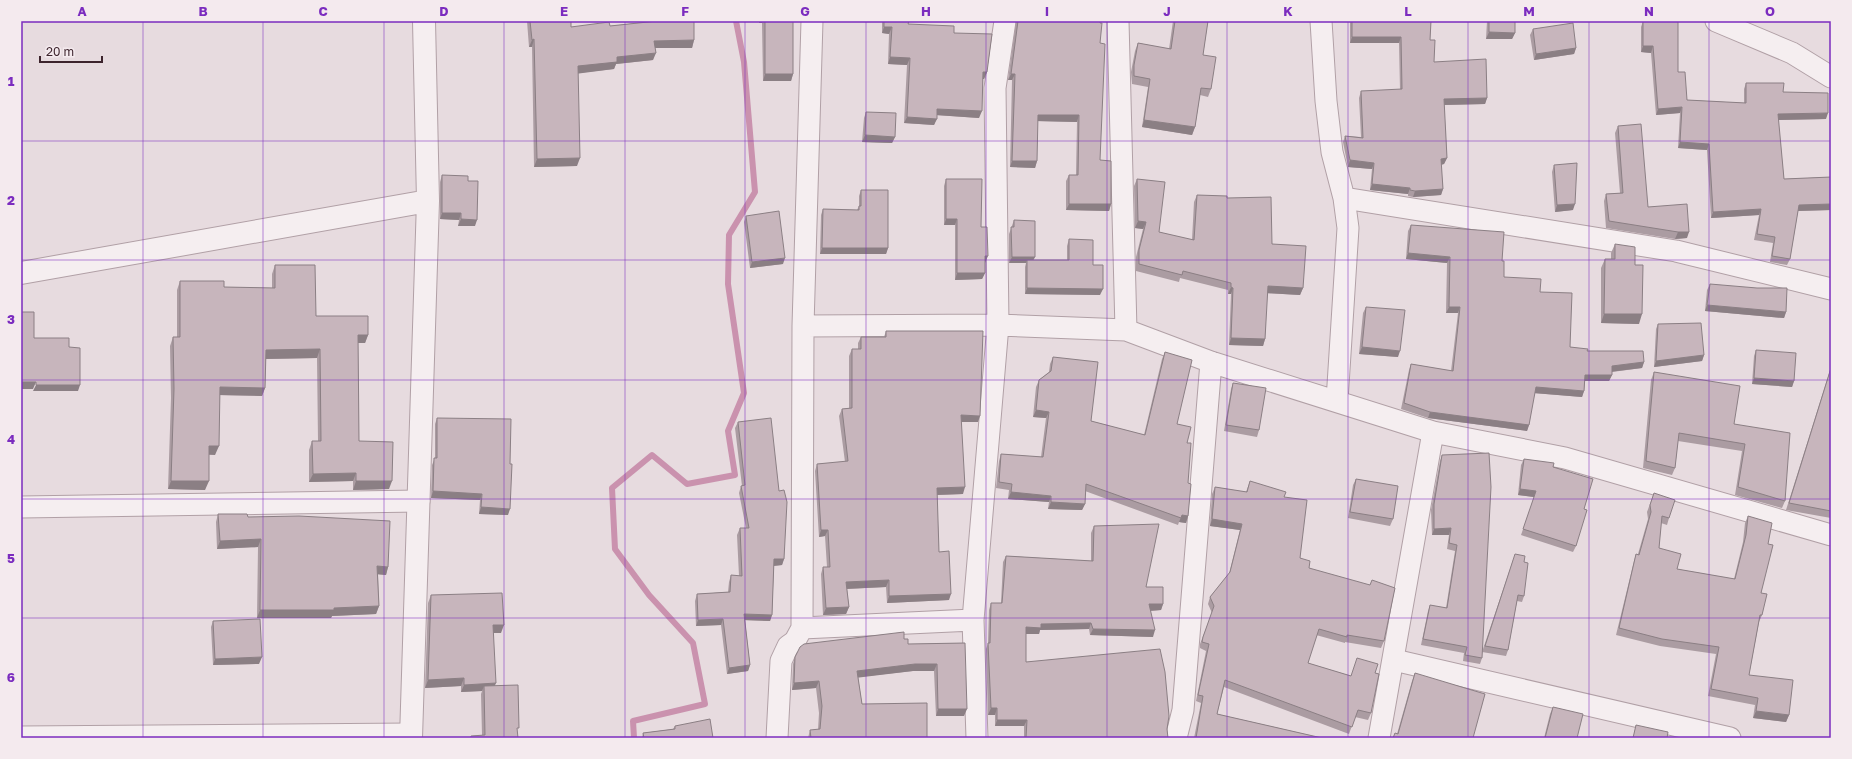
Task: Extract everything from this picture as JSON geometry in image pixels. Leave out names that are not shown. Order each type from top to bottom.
[{"type":"street","points":[[21,737],[411,736],[428,201],[424,21]]},
{"type":"street","points":[[776,738],[781,661],[788,646],[795,641],[802,628],[803,326],[812,21]]},
{"type":"street","points":[[977,738],[973,620],[998,325],[996,88],[1006,21]]},
{"type":"street","points":[[1118,21],[1126,330]]},
{"type":"street","points":[[1321,21],[1326,101],[1332,152],[1344,198],[1348,228],[1337,401]]},
{"type":"street","points":[[1716,21],[1792,53],[1831,77]]},
{"type":"street","points":[[1344,198],[1676,251],[1831,289]]},
{"type":"street","points":[[21,273],[428,201]]},
{"type":"street","points":[[803,326],[998,325],[1126,330],[1212,362],[1434,432],[1565,458],[1831,535]]},
{"type":"street","points":[[1176,738],[1182,710],[1212,362]]},
{"type":"street","points":[[1379,738],[1434,432]]},
{"type":"street","points":[[21,507],[419,501]]},
{"type":"street","points":[[802,628],[973,620]]},
{"type":"street","points":[[1394,660],[1730,738]]},
{"type":"building","points":[[530,21],[571,21],[571,27],[609,22],[610,26],[657,21],[694,21],[694,40],[654,41],[656,53],[617,57],[617,62],[578,66],[580,158],[537,159],[534,39],[532,40]]},
{"type":"building","points":[[765,21],[793,21],[793,74],[765,74]]},
{"type":"building","points":[[884,21],[909,21],[908,24],[954,26],[954,33],[992,34],[987,72],[983,72],[982,111],[937,109],[937,119],[907,117],[910,58],[890,57],[892,27],[884,27]]},
{"type":"building","points":[[1018,21],[1100,21],[1100,23],[1102,23],[1100,43],[1105,44],[1100,160],[1111,161],[1111,204],[1069,204],[1069,175],[1078,175],[1079,115],[1038,115],[1037,161],[1012,161],[1015,74],[1011,74]]},
{"type":"building","points":[[1175,21],[1208,21],[1203,55],[1216,57],[1211,89],[1201,88],[1195,127],[1144,120],[1150,79],[1134,76],[1134,65],[1138,43],[1171,49]]},
{"type":"building","points":[[1352,21],[1431,21],[1430,40],[1435,40],[1434,62],[1486,59],[1487,98],[1444,99],[1447,158],[1441,159],[1443,189],[1415,191],[1410,190],[1410,188],[1372,184],[1374,163],[1350,160],[1345,136],[1363,138],[1361,91],[1402,89],[1401,37],[1352,37]]},
{"type":"building","points":[[1489,21],[1515,21],[1515,33],[1489,32]]},
{"type":"building","points":[[1643,21],[1678,21],[1678,72],[1685,72],[1687,100],[1746,103],[1746,83],[1784,83],[1783,92],[1828,93],[1828,113],[1778,114],[1784,179],[1831,177],[1831,204],[1799,205],[1790,259],[1772,256],[1775,237],[1757,234],[1761,209],[1713,212],[1709,144],[1680,142],[1682,107],[1658,109],[1653,46],[1643,46]]},
{"type":"building","points":[[1573,23],[1576,48],[1536,54],[1533,29]]},
{"type":"building","points":[[866,112],[896,113],[895,137],[865,135]]},
{"type":"building","points":[[1641,124],[1648,207],[1687,204],[1689,232],[1678,232],[1609,221],[1606,194],[1623,193],[1618,126]]},
{"type":"building","points":[[1577,163],[1575,204],[1557,205],[1554,165]]},
{"type":"building","points":[[442,175],[468,176],[468,181],[478,181],[477,220],[461,219],[461,213],[442,213]]},
{"type":"building","points":[[946,179],[982,179],[981,227],[987,227],[988,256],[985,256],[985,273],[957,273],[957,219],[946,219]]},
{"type":"building","points":[[1137,179],[1165,182],[1159,232],[1194,240],[1197,195],[1227,196],[1227,198],[1271,197],[1272,244],[1306,246],[1303,288],[1268,286],[1265,339],[1231,338],[1233,288],[1231,287],[1231,283],[1183,271],[1182,275],[1139,264],[1139,250],[1146,222],[1138,221]]},
{"type":"building","points":[[861,190],[888,190],[888,248],[822,248],[823,209],[859,210],[859,206],[861,206]]},
{"type":"building","points":[[779,211],[785,258],[752,262],[746,216]]},
{"type":"building","points":[[1014,220],[1035,221],[1035,257],[1012,257],[1011,227],[1014,227]]},
{"type":"building","points":[[1411,225],[1504,232],[1502,261],[1504,261],[1504,277],[1541,279],[1540,292],[1572,293],[1570,347],[1588,349],[1587,351],[1643,351],[1644,362],[1612,366],[1612,375],[1585,375],[1584,391],[1536,387],[1529,425],[1430,412],[1404,403],[1411,364],[1453,371],[1460,307],[1449,307],[1450,257],[1408,253]]},
{"type":"building","points":[[1069,239],[1093,240],[1093,265],[1103,265],[1103,289],[1027,288],[1027,260],[1069,260]]},
{"type":"building","points":[[1615,244],[1635,247],[1635,265],[1643,265],[1642,314],[1604,314],[1605,259],[1615,259]]},
{"type":"building","points":[[275,265],[315,265],[316,316],[368,316],[368,335],[358,335],[359,441],[393,442],[392,481],[356,481],[356,473],[313,474],[312,441],[321,441],[320,349],[266,350],[265,388],[220,387],[219,446],[209,446],[209,481],[171,481],[174,389],[173,337],[180,337],[180,281],[224,281],[224,287],[275,288]]},
{"type":"building","points":[[1710,284],[1757,288],[1787,288],[1786,312],[1707,305]]},
{"type":"building","points":[[1366,307],[1405,310],[1400,351],[1362,347]]},
{"type":"building","points":[[21,312],[34,312],[34,338],[69,338],[69,347],[80,348],[80,385],[36,385],[36,382],[21,382]]},
{"type":"building","points":[[1701,323],[1704,355],[1656,361],[1658,324]]},
{"type":"building","points":[[886,331],[983,331],[980,416],[961,415],[965,487],[937,488],[939,552],[949,551],[951,594],[889,596],[889,580],[846,582],[849,607],[826,608],[823,567],[830,567],[828,530],[821,530],[817,464],[848,461],[842,409],[852,408],[852,349],[861,349],[861,337],[886,337]]},
{"type":"building","points":[[1756,350],[1796,353],[1794,381],[1754,378]]},
{"type":"building","points":[[1165,352],[1192,360],[1177,424],[1191,427],[1187,443],[1191,443],[1188,483],[1191,484],[1188,516],[1182,515],[1181,518],[1086,484],[1085,504],[1051,502],[1051,496],[1011,492],[1012,484],[999,482],[1001,454],[1043,457],[1049,412],[1036,410],[1039,380],[1051,371],[1053,357],[1098,362],[1091,421],[1145,435]]},
{"type":"building","points":[[1831,368],[1831,511],[1789,503]]},
{"type":"building","points":[[1654,372],[1740,386],[1734,424],[1790,433],[1785,501],[1738,487],[1745,444],[1679,433],[1675,468],[1646,461]]},
{"type":"building","points":[[1233,383],[1266,388],[1259,430],[1226,425]]},
{"type":"building","points":[[437,418],[511,419],[510,464],[512,464],[510,509],[481,507],[482,494],[433,491],[434,458],[437,458]]},
{"type":"building","points":[[771,418],[779,491],[784,490],[787,502],[784,559],[774,559],[772,615],[744,614],[750,665],[729,668],[723,619],[698,620],[697,594],[730,592],[731,575],[742,576],[740,528],[749,528],[741,486],[745,485],[738,422]]},
{"type":"building","points":[[1489,453],[1491,487],[1482,658],[1465,655],[1467,647],[1423,639],[1430,605],[1447,608],[1457,545],[1449,543],[1451,528],[1434,529],[1434,504],[1442,455]]},
{"type":"building","points":[[1524,459],[1554,463],[1553,467],[1593,479],[1584,509],[1587,510],[1576,546],[1523,529],[1536,491],[1520,489]]},
{"type":"building","points":[[1356,479],[1398,486],[1393,519],[1350,512]]},
{"type":"building","points":[[1250,481],[1286,492],[1284,497],[1307,500],[1300,558],[1310,561],[1309,568],[1370,585],[1372,580],[1395,588],[1384,641],[1347,635],[1347,637],[1319,629],[1308,663],[1351,676],[1357,658],[1378,664],[1375,673],[1379,674],[1371,713],[1358,710],[1352,727],[1225,680],[1217,714],[1322,738],[1196,738],[1203,696],[1198,695],[1209,644],[1202,642],[1214,606],[1210,597],[1230,572],[1242,524],[1212,519],[1215,487],[1247,492]]},
{"type":"building","points":[[1654,493],[1675,500],[1669,518],[1662,516],[1659,548],[1681,554],[1677,569],[1735,579],[1746,535],[1748,516],[1772,523],[1768,544],[1773,545],[1761,593],[1767,594],[1762,615],[1760,615],[1749,675],[1793,680],[1789,715],[1756,711],[1758,698],[1711,689],[1719,647],[1662,639],[1619,628],[1636,554],[1639,555],[1651,512],[1650,505]]},
{"type":"building","points":[[218,514],[247,514],[248,517],[299,516],[390,521],[388,567],[377,566],[379,606],[334,608],[334,610],[260,610],[261,539],[220,541]]},
{"type":"building","points":[[1159,524],[1146,587],[1163,587],[1163,604],[1149,604],[1155,630],[1093,629],[1091,623],[1041,624],[1041,628],[1026,627],[1026,662],[1160,649],[1165,672],[1169,716],[1167,729],[1168,738],[1026,738],[1027,720],[997,720],[997,708],[991,708],[988,643],[990,643],[991,603],[1002,603],[1006,556],[1093,561],[1094,526]]},
{"type":"building","points":[[1515,554],[1525,556],[1524,562],[1528,563],[1524,596],[1518,595],[1508,650],[1485,646]]},
{"type":"building","points":[[502,593],[504,625],[493,625],[496,683],[464,685],[464,678],[428,680],[431,595]]},
{"type":"building","points":[[260,619],[262,657],[215,659],[213,621]]},
{"type":"building","points":[[904,632],[904,639],[908,639],[908,644],[965,643],[967,709],[938,709],[937,664],[915,664],[857,671],[862,704],[927,703],[927,738],[811,738],[810,730],[820,729],[822,706],[819,681],[794,683],[795,657],[800,647],[804,644]]},
{"type":"building","points":[[1415,673],[1485,694],[1473,738],[1393,738],[1395,733],[1398,734]]},
{"type":"building","points":[[518,685],[518,738],[471,738],[471,736],[485,735],[484,686]]},
{"type":"building","points":[[1553,707],[1583,714],[1577,738],[1545,738]]},
{"type":"building","points":[[710,719],[713,738],[644,738],[643,733],[675,729],[675,726]]},
{"type":"building","points":[[1636,725],[1668,732],[1667,738],[1633,738]]},
{"type":"waterway","points":[[634,738],[633,721],[705,704],[693,643],[649,595],[615,549],[612,488],[652,455],[687,484],[735,475],[728,431],[744,393],[728,284],[729,235],[755,192],[744,62],[736,21]]}]
